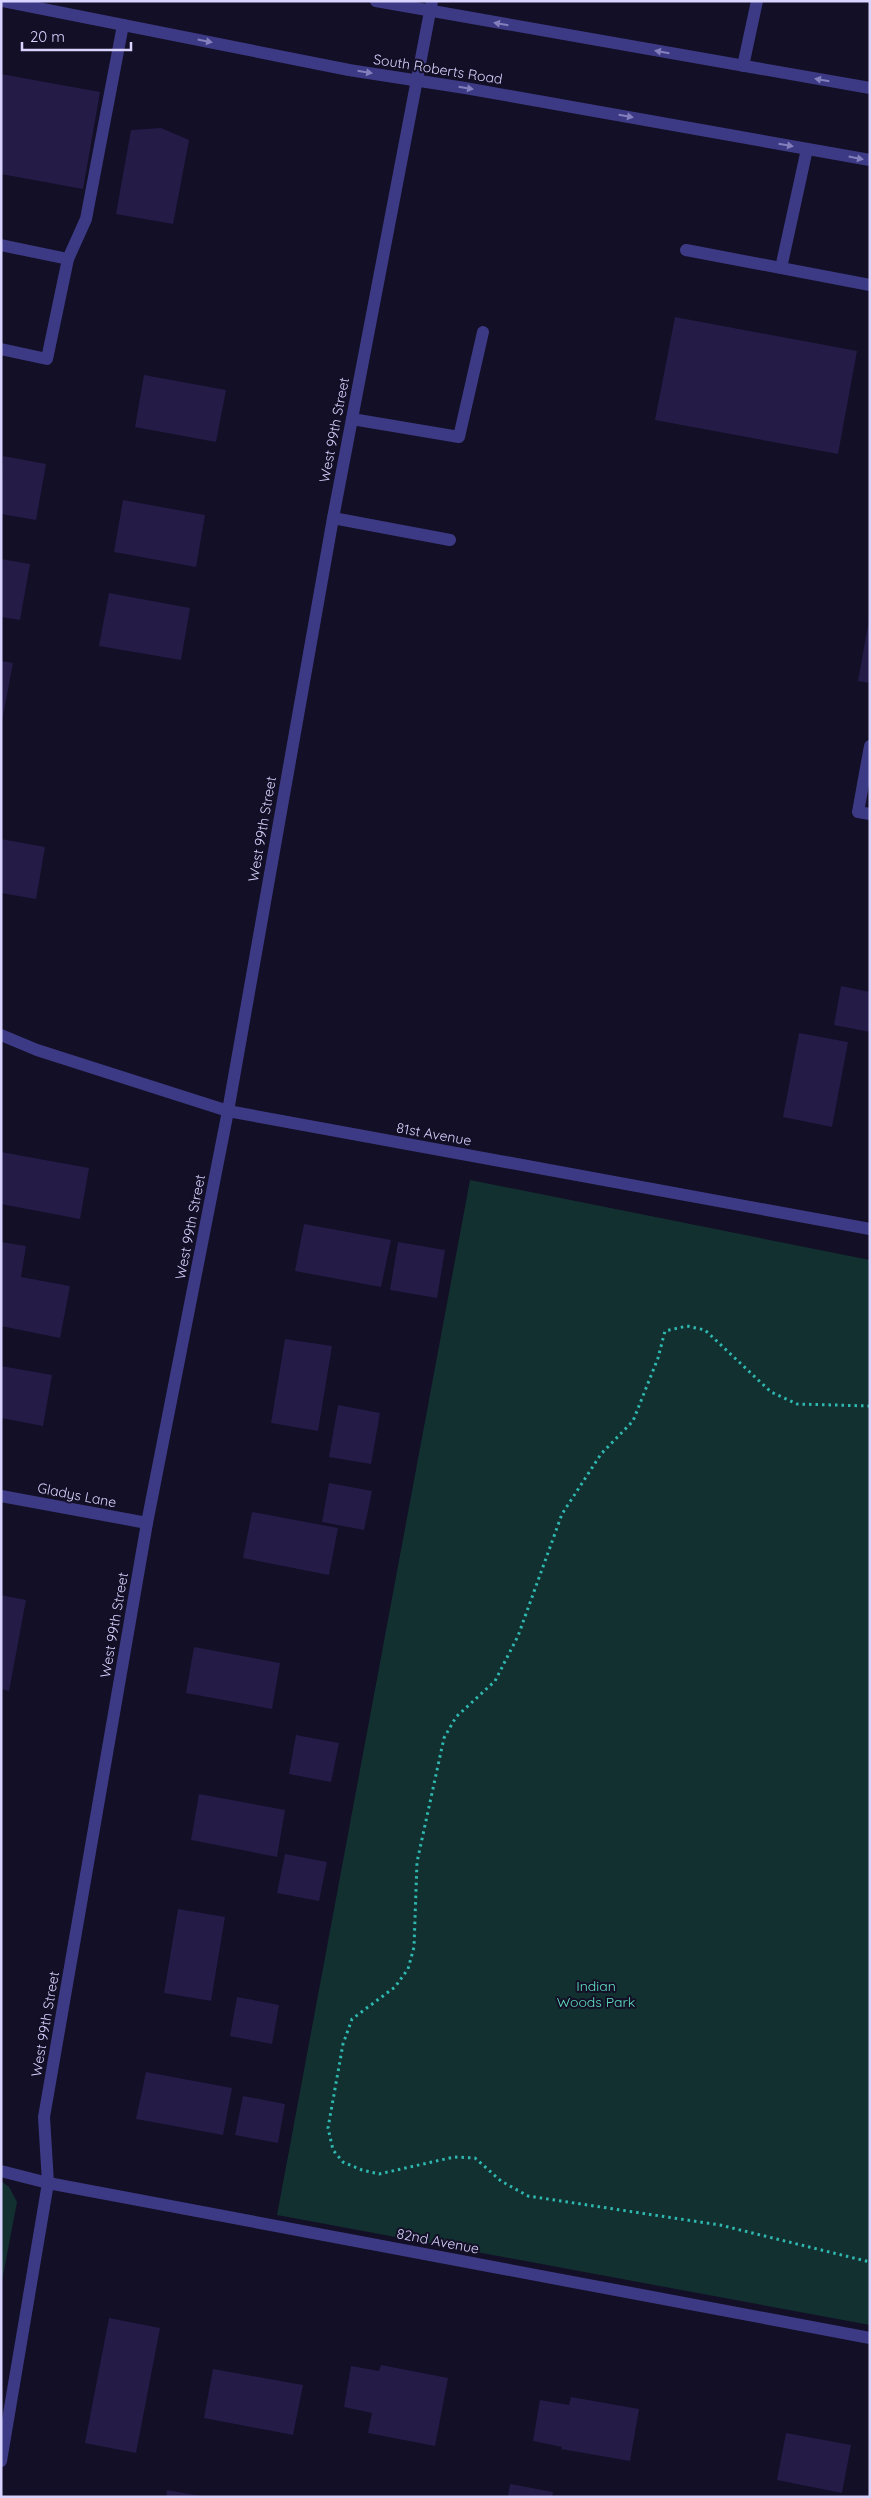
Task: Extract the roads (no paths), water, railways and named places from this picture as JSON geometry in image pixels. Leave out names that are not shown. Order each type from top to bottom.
[{"type":"street","name":"South Roberts Road","points":[[4,1],[349,70],[870,160]]},
{"type":"street","points":[[376,1],[432,6],[743,66],[870,88]]},
{"type":"street","points":[[743,66],[757,1]]},
{"type":"street","name":"West 99th Street","points":[[1,2461],[48,2183],[44,2117],[147,1523],[228,1111],[333,518],[432,6]]},
{"type":"street","points":[[1,349],[47,359],[68,260],[86,219],[123,25]]},
{"type":"street","points":[[781,268],[807,149]]},
{"type":"street","points":[[1,245],[68,260]]},
{"type":"street","points":[[686,250],[870,285]]},
{"type":"street","points":[[352,419],[459,437],[483,332]]},
{"type":"street","points":[[333,518],[450,540]]},
{"type":"street","points":[[870,746],[858,812],[870,814]]},
{"type":"street","name":"81st Avenue","points":[[1,1035],[37,1050],[228,1111],[870,1230]]},
{"type":"street","name":"Gladys Lane","points":[[1,1496],[147,1523]]},
{"type":"street","name":"82nd Avenue","points":[[1,2172],[48,2183],[870,2338]]},
{"type":"park label","name":"Indian Woods Park","points":[[596,1994]]}]
